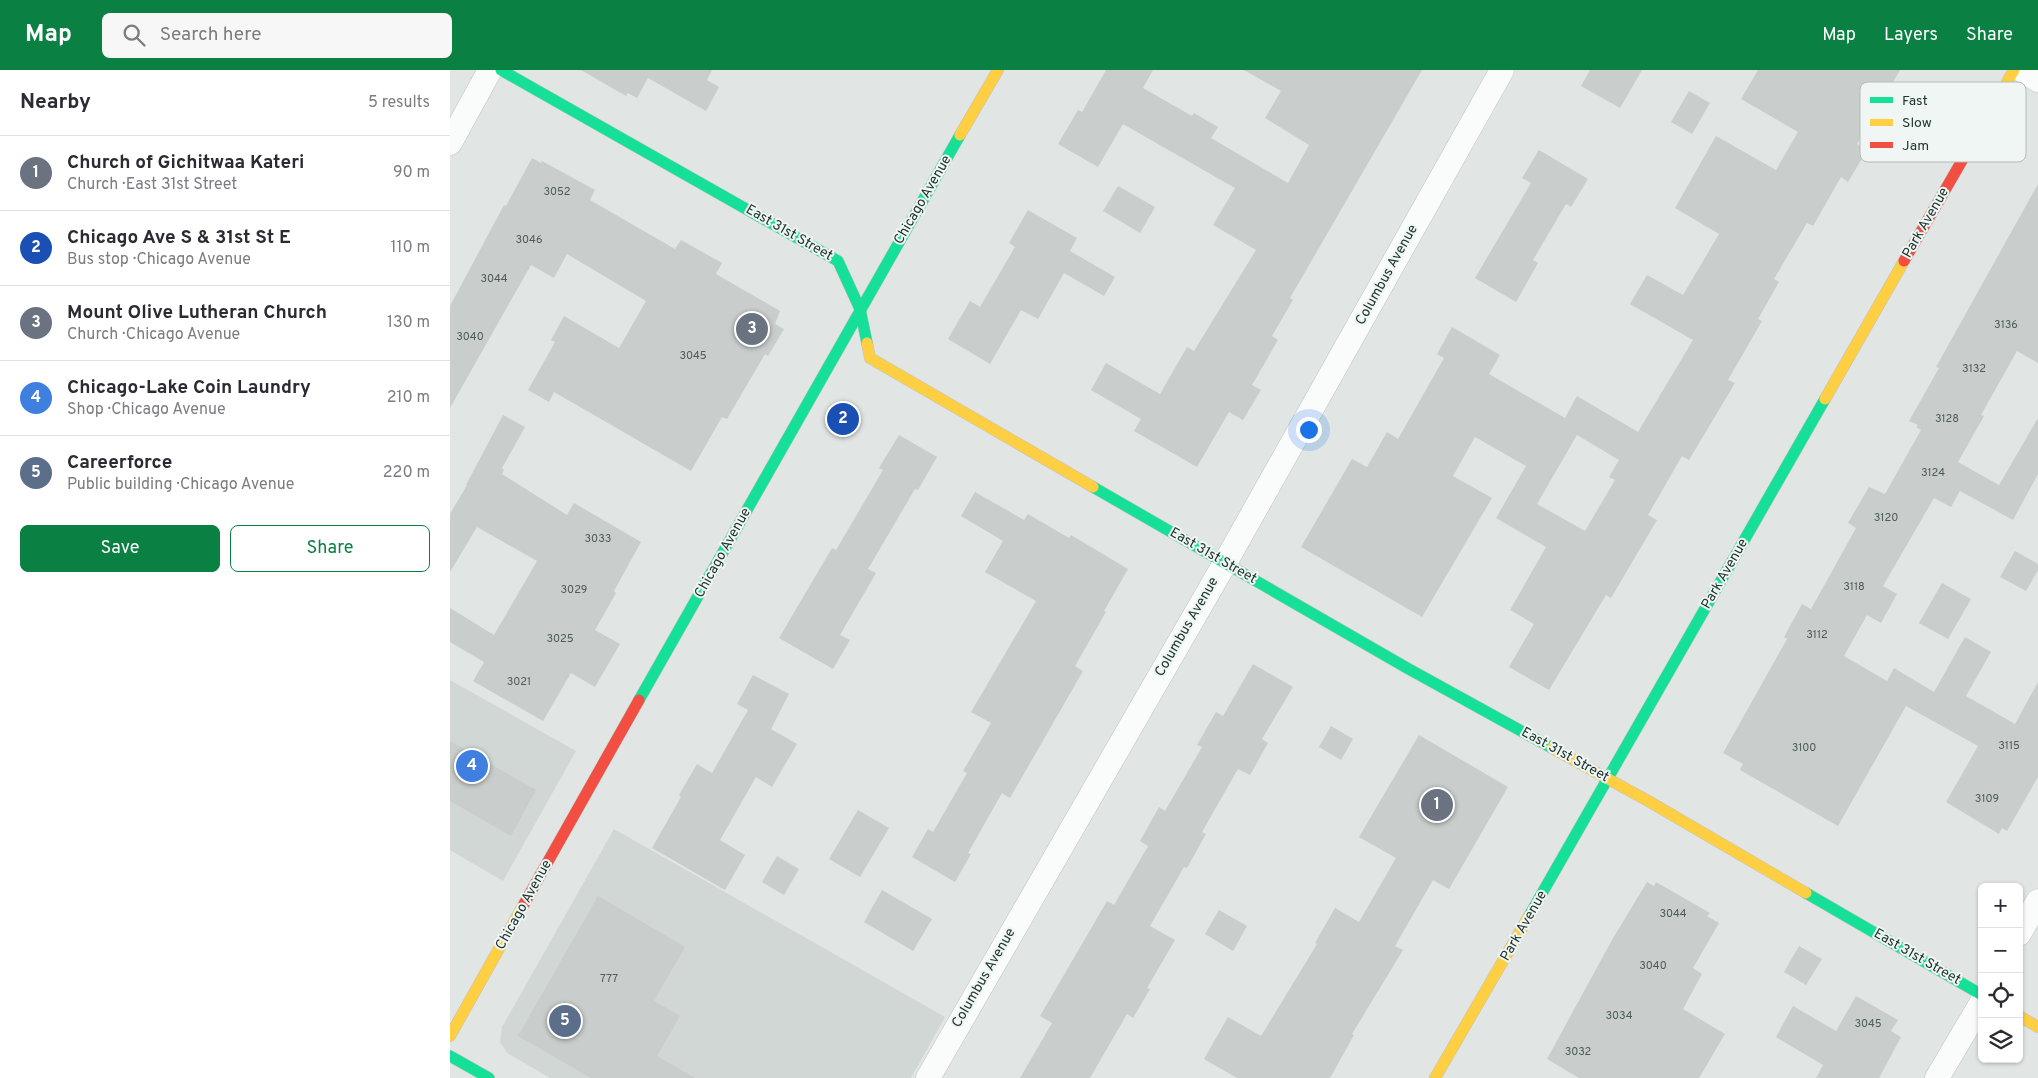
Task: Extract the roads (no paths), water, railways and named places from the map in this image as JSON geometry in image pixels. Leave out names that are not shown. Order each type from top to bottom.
[{"type":"street","points":[[450,143],[490,70]]},
{"type":"street","name":"East 31st Street","points":[[501,70],[838,261],[860,309],[870,358],[1407,668],[1734,850],[1978,993]]},
{"type":"street","name":"Chicago Avenue","points":[[450,1036],[860,309],[998,70]]},
{"type":"street","name":"Columbus Avenue","points":[[928,1078],[1225,563],[1502,70]]},
{"type":"street","name":"Park Avenue","points":[[2007,82],[2014,70]]},
{"type":"street","points":[[2022,70],[2038,80]]},
{"type":"street","name":"Park Avenue","points":[[1435,1078],[1593,807],[1607,779],[1961,162]]},
{"type":"street","points":[[2022,928],[2038,901]]},
{"type":"street","points":[[1937,1078],[1978,1009]]},
{"type":"street","points":[[2022,1018],[2038,1027]]},
{"type":"street","points":[[450,1056],[489,1078]]},
{"type":"place","name":"Mount Olive Lutheran Church","points":[[752,329]]},
{"type":"place","name":"Chicago Ave S & 31st St E","points":[[843,419]]},
{"type":"place","name":"Chicago-Lake Coin Laundry","points":[[472,766]]},
{"type":"place","name":"Church of Gichitwaa Kateri","points":[[1437,805]]},
{"type":"place","name":"Careerforce","points":[[565,1021]]}]
